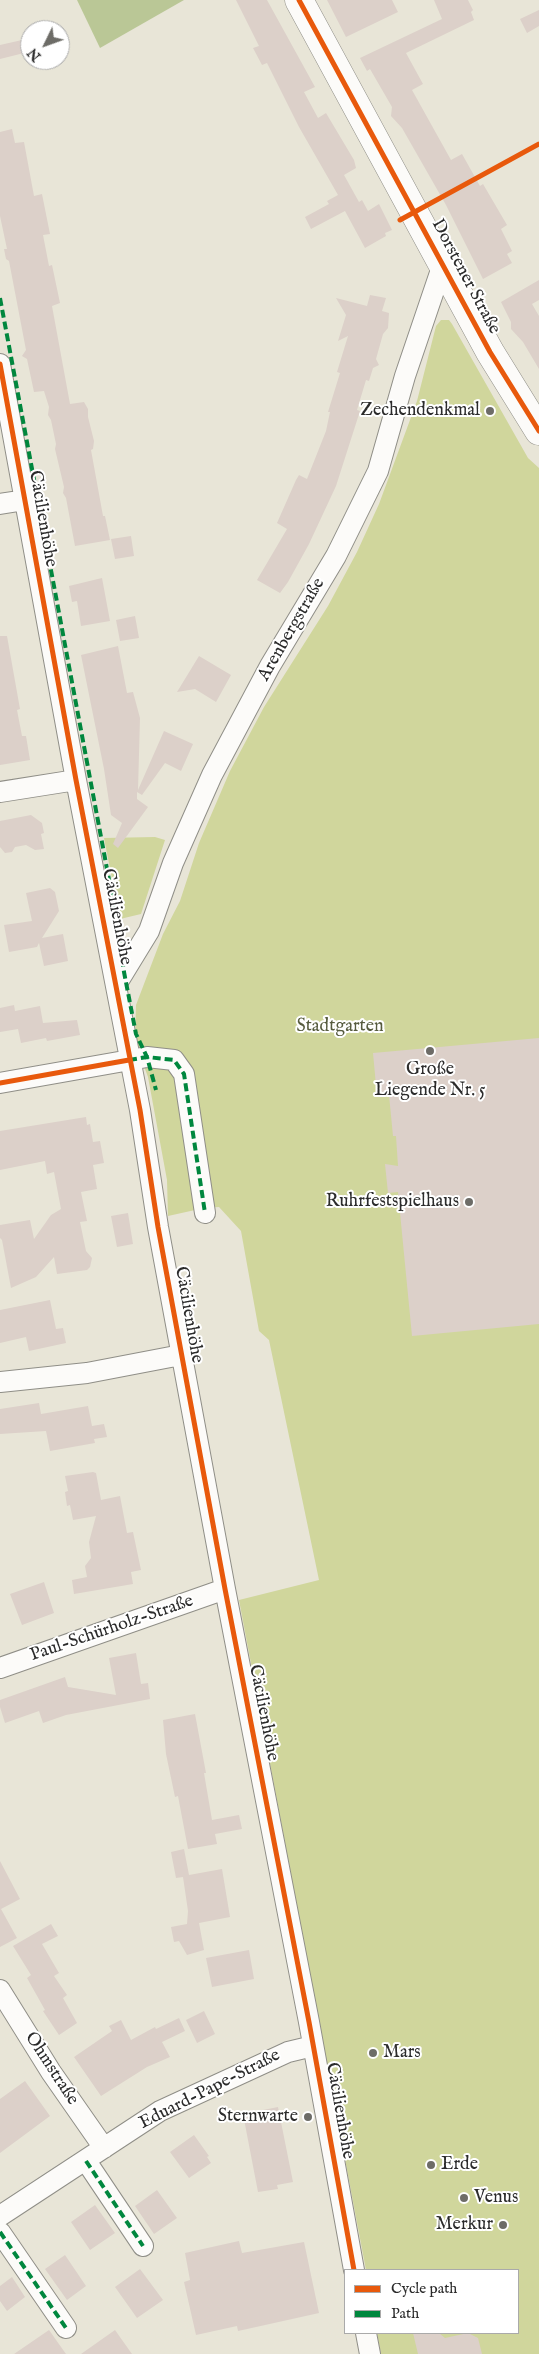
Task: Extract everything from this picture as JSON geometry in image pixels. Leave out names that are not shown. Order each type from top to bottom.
[{"type":"main road","name":"Dorstener Straße","points":[[299,0],[490,352],[539,432]]},
{"type":"street","name":"Arenbergstraße","points":[[116,985],[149,931],[173,863],[212,775],[270,666],[336,556],[378,471],[405,376],[443,264]]},
{"type":"street","name":"Cäcilienhöhe","points":[[0,364],[76,780],[140,1110],[181,1354],[354,2269]]},
{"type":"street","points":[[0,504],[25,500]]},
{"type":"street","points":[[0,792],[76,780]]},
{"type":"street","points":[[0,1083],[147,1057],[174,1060],[184,1074],[205,1213]]},
{"type":"street","points":[[0,1382],[87,1373],[181,1354]]},
{"type":"street","name":"Paul-Schürholz-Straße","points":[[0,1668],[225,1589]]},
{"type":"street","name":"Ohmstraße","points":[[0,1990],[51,2072],[104,2148]]},
{"type":"street","name":"Eduard-Pape-Straße","points":[[0,2216],[160,2111],[288,2052],[313,2046]]},
{"type":"street","points":[[86,2161],[142,2246]]},
{"type":"street","points":[[0,2232],[66,2328]]},
{"type":"street","points":[[366,2334],[370,2354]]},
{"type":"green space","points":[[77,0],[184,0],[100,48]]},
{"type":"green space","name":"Stadtgarten","points":[[441,320],[449,320],[452,324],[528,458],[539,468],[539,2354],[381,2354],[377,2334],[519,2334],[519,2269],[366,2269],[239,1600],[319,1580],[269,1340],[259,1331],[241,1231],[219,1207],[204,1208],[168,1216],[167,1180],[148,1077],[135,1042],[136,1005],[163,934],[180,901],[199,843],[230,771],[264,707],[328,606],[357,552],[379,504],[417,401],[436,326]]},
{"type":"green space","points":[[155,837],[165,840],[141,914],[120,919],[104,838]]},
{"type":"building","points":[[236,0],[267,0],[315,87],[304,92],[318,118],[326,113],[354,160],[356,168],[344,175],[359,202],[362,200],[368,211],[379,204],[392,230],[385,233],[386,236],[365,248],[345,211],[311,229],[305,217],[329,204],[327,201],[338,195],[299,127],[267,63],[262,65],[253,48],[259,46]]},
{"type":"building","points":[[327,0],[392,0],[398,12],[346,37]]},
{"type":"building","points":[[434,0],[468,0],[473,10],[471,12],[474,20],[406,53],[423,84],[412,90],[451,160],[462,154],[480,186],[483,184],[507,225],[501,229],[512,251],[507,254],[512,263],[483,279],[446,205],[402,128],[391,116],[392,107],[370,69],[367,71],[360,58],[442,19]]},
{"type":"building","points":[[539,10],[539,26],[527,33],[520,19]]},
{"type":"building","points":[[20,40],[20,54],[0,59],[0,45]]},
{"type":"building","points":[[12,129],[15,143],[24,142],[34,196],[42,194],[50,234],[43,235],[49,266],[52,265],[60,303],[52,306],[70,404],[84,402],[88,409],[94,441],[93,449],[91,450],[103,516],[105,516],[110,540],[75,546],[66,498],[63,493],[64,487],[55,449],[56,444],[51,420],[48,415],[49,407],[44,391],[34,392],[27,359],[22,356],[26,350],[9,261],[6,259],[4,249],[7,249],[0,216],[0,132]]},
{"type":"building","points":[[539,280],[539,300],[532,304],[539,316],[539,369],[523,342],[511,329],[511,322],[501,302]]},
{"type":"building","points":[[370,295],[386,298],[382,311],[389,313],[388,328],[383,334],[376,359],[379,365],[373,368],[369,381],[366,380],[357,410],[360,411],[336,486],[309,544],[280,593],[257,580],[287,529],[277,523],[296,480],[299,475],[307,479],[326,431],[330,412],[328,412],[340,373],[337,372],[348,336],[338,341],[346,315],[336,298],[367,306]]},
{"type":"building","points":[[131,536],[134,556],[115,559],[111,539]]},
{"type":"building","points":[[102,578],[110,621],[81,626],[77,601],[72,602],[69,586]]},
{"type":"building","points":[[135,616],[139,638],[120,641],[116,620]]},
{"type":"building","points":[[0,636],[7,636],[20,709],[17,710],[22,736],[26,736],[30,760],[0,765]]},
{"type":"building","points":[[118,646],[127,693],[133,692],[140,718],[138,790],[164,731],[193,744],[181,771],[165,763],[142,795],[137,792],[137,799],[148,807],[118,848],[113,844],[122,823],[111,815],[104,769],[81,655]]},
{"type":"building","points":[[199,656],[231,675],[216,702],[195,689],[177,692]]},
{"type":"building","points":[[31,815],[42,823],[44,833],[41,834],[44,849],[35,850],[26,845],[15,847],[12,852],[5,853],[0,847],[0,821]]},
{"type":"building","points":[[50,888],[55,892],[59,911],[42,938],[63,934],[68,961],[44,966],[39,943],[37,947],[9,952],[4,925],[32,921],[26,893]]},
{"type":"building","points":[[14,1005],[15,1011],[40,1006],[43,1023],[77,1020],[80,1035],[47,1041],[46,1038],[21,1043],[18,1029],[0,1032],[0,1008]]},
{"type":"building","name":"Ruhrfestspielhaus","points":[[539,1038],[539,1324],[412,1336],[398,1192],[388,1193],[385,1164],[398,1166],[396,1136],[393,1136],[389,1095],[377,1096],[373,1053]]},
{"type":"building","points":[[86,1117],[87,1125],[90,1124],[93,1142],[100,1141],[104,1163],[93,1165],[97,1189],[81,1192],[87,1221],[80,1222],[86,1251],[92,1258],[90,1267],[87,1270],[57,1274],[54,1257],[36,1277],[11,1288],[2,1240],[0,1238],[0,1225],[30,1220],[34,1239],[51,1215],[61,1209],[54,1172],[47,1174],[45,1161],[0,1170],[0,1131]]},
{"type":"building","points":[[128,1213],[133,1244],[117,1247],[111,1216]]},
{"type":"building","points":[[50,1300],[56,1329],[63,1328],[66,1343],[29,1351],[26,1337],[0,1343],[0,1310]]},
{"type":"building","points":[[39,1403],[41,1414],[88,1406],[92,1426],[104,1424],[107,1437],[94,1439],[95,1443],[50,1451],[46,1431],[0,1434],[0,1409]]},
{"type":"building","points":[[96,1473],[101,1500],[120,1496],[127,1533],[133,1532],[141,1570],[131,1572],[133,1584],[74,1594],[72,1580],[87,1577],[85,1566],[91,1558],[89,1542],[96,1516],[73,1520],[70,1505],[67,1506],[65,1492],[68,1491],[65,1476]]},
{"type":"building","points":[[44,1582],[54,1613],[22,1625],[10,1594]]},
{"type":"building","points":[[136,1653],[141,1684],[148,1683],[150,1699],[66,1715],[43,1723],[39,1711],[5,1723],[0,1700],[65,1677],[68,1687],[116,1695],[109,1658]]},
{"type":"building","points":[[195,1714],[206,1773],[204,1773],[212,1820],[239,1815],[242,1829],[215,1834],[217,1844],[188,1849],[178,1796],[175,1797],[166,1754],[163,1720]]},
{"type":"building","points":[[184,1849],[189,1875],[222,1869],[230,1917],[199,1923],[204,1950],[187,1955],[179,1941],[174,1942],[171,1927],[187,1924],[188,1911],[183,1877],[176,1878],[171,1852]]},
{"type":"building","points":[[0,1861],[20,1899],[1,1909],[17,1938],[0,1947]]},
{"type":"building","points":[[51,1924],[58,1936],[42,1944],[59,1973],[54,1976],[67,1995],[63,1998],[77,2023],[59,2035],[43,2011],[45,2010],[27,1978],[31,1975],[13,1946]]},
{"type":"building","points":[[249,1950],[254,1979],[212,1987],[206,1958]]},
{"type":"building","points":[[204,2011],[215,2034],[197,2043],[186,2020]]},
{"type":"building","points":[[179,2018],[185,2031],[162,2042],[170,2057],[147,2067],[101,2096],[74,2057],[112,2031],[109,2026],[121,2020],[131,2040],[155,2027],[156,2029]]},
{"type":"building","points":[[25,2081],[50,2116],[0,2153],[0,2099]]},
{"type":"building","points":[[278,2107],[293,2182],[277,2185],[278,2189],[258,2192],[243,2114]]},
{"type":"building","points":[[194,2135],[209,2156],[207,2157],[211,2163],[189,2178],[170,2152]]},
{"type":"building","points":[[157,2190],[177,2218],[154,2234],[135,2206]]},
{"type":"building","points":[[95,2205],[115,2233],[90,2250],[71,2222]]},
{"type":"building","points":[[239,2241],[242,2253],[304,2242],[319,2313],[238,2331],[237,2326],[196,2335],[184,2282],[190,2280],[185,2253]]},
{"type":"building","points":[[65,2255],[86,2286],[67,2300],[45,2269]]},
{"type":"building","points":[[140,2269],[163,2300],[137,2318],[115,2287]]},
{"type":"building","points":[[12,2277],[25,2297],[7,2311],[0,2301],[0,2286]]},
{"type":"building","points":[[49,2330],[66,2354],[14,2354]]},
{"type":"building","points":[[115,2330],[132,2354],[81,2354]]},
{"type":"building","points":[[413,2334],[440,2334],[445,2338],[470,2334],[478,2338],[482,2354],[418,2354]]},
{"type":"marked path","points":[[0,298],[113,901],[136,1034],[147,1057],[156,1090]]},
{"type":"marked path","points":[[129,1060],[147,1057],[174,1060],[184,1074],[205,1213]]},
{"type":"marked path","points":[[86,2161],[143,2246]]},
{"type":"marked path","points":[[0,2232],[66,2328]]},
{"type":"cycle path","points":[[299,0],[490,352],[539,431]]},
{"type":"cycle path","points":[[400,220],[539,144]]},
{"type":"cycle path","points":[[0,364],[76,780],[140,1110],[158,1227],[225,1589],[309,2022],[354,2269]]},
{"type":"cycle path","points":[[0,1083],[129,1060]]},
{"type":"place","name":"Zechendenkmal","points":[[490,411]]},
{"type":"place","name":"Große Liegende Nr. 5","points":[[430,1051]]},
{"type":"place","name":"Ruhrfestspielhaus","points":[[469,1202]]},
{"type":"place","name":"Mars","points":[[373,2053]]},
{"type":"place","name":"Sternwarte","points":[[308,2117]]},
{"type":"place","name":"Erde","points":[[431,2165]]},
{"type":"place","name":"Venus","points":[[464,2198]]},
{"type":"place","name":"Merkur","points":[[503,2225]]}]
